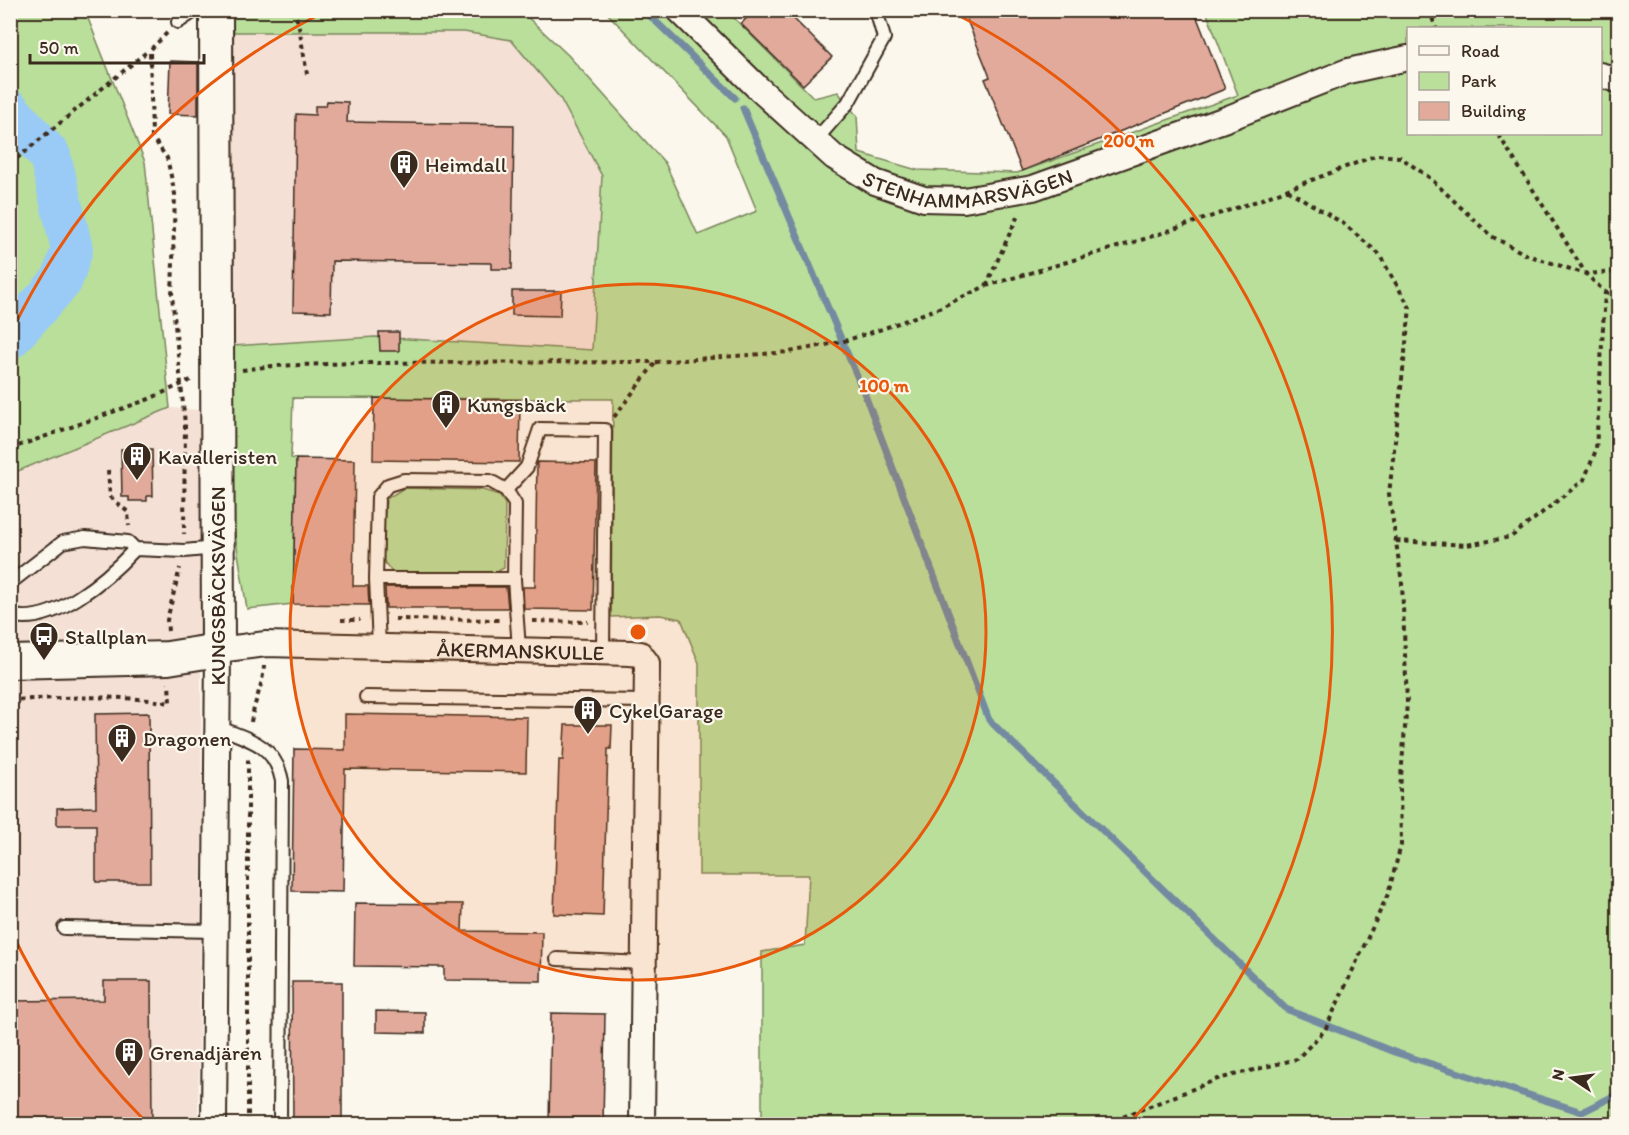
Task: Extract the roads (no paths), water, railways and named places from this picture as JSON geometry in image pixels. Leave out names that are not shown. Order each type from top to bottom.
[{"type":"street","name":"KUNGSBÄCKSVÄGEN","points":[[214,1125],[218,650],[216,10]]},
{"type":"street","name":"STENHAMMARSVÄGEN","points":[[680,10],[814,142],[874,182],[924,199],[963,200],[1033,188],[1226,119],[1348,71],[1407,57]]},
{"type":"street","points":[[1602,76],[1618,80]]},
{"type":"street","name":"ÅKERMANSKULLE","points":[[218,650],[266,644],[640,654],[647,663],[642,1125]]},
{"type":"street","points":[[10,662],[168,658],[218,650]]},
{"type":"lane","points":[[178,22],[196,10]]},
{"type":"lane","points":[[814,142],[848,103],[884,38],[876,10]]},
{"type":"lane","points":[[507,490],[527,467],[540,429],[605,430],[603,652]]},
{"type":"lane","points":[[379,646],[376,579],[378,497],[388,485],[404,480],[490,481],[507,490],[515,504],[514,579],[519,649]]},
{"type":"lane","points":[[10,583],[63,542],[85,538],[184,551],[217,548]]},
{"type":"lane","points":[[10,615],[20,618],[46,614],[88,591],[116,570],[131,545]]},
{"type":"lane","points":[[376,579],[514,579]]},
{"type":"lane","points":[[366,697],[646,701]]},
{"type":"lane","points":[[217,727],[248,739],[268,750],[279,763],[282,781],[280,1125]]},
{"type":"lane","points":[[64,928],[215,931]]},
{"type":"lane","points":[[557,959],[644,963]]},
{"type":"waterway","points":[[644,10],[735,98]]},
{"type":"waterway","points":[[743,108],[865,395],[989,720],[1286,1009],[1394,1052],[1582,1112],[1618,1094]]},
{"type":"waterway","points":[[10,111],[50,156],[72,249],[62,280],[10,338]]},
{"type":"place","name":"Heimdall","points":[[404,190]]},
{"type":"place","name":"Kungsbäck","points":[[446,430]]},
{"type":"place","name":"Kavalleristen","points":[[137,482]]},
{"type":"place","name":"Stallplan","points":[[44,662]]},
{"type":"place","name":"CykelGarage","points":[[588,736]]},
{"type":"place","name":"Dragonen","points":[[122,764]]},
{"type":"place","name":"Grenadjären","points":[[129,1078]]}]
